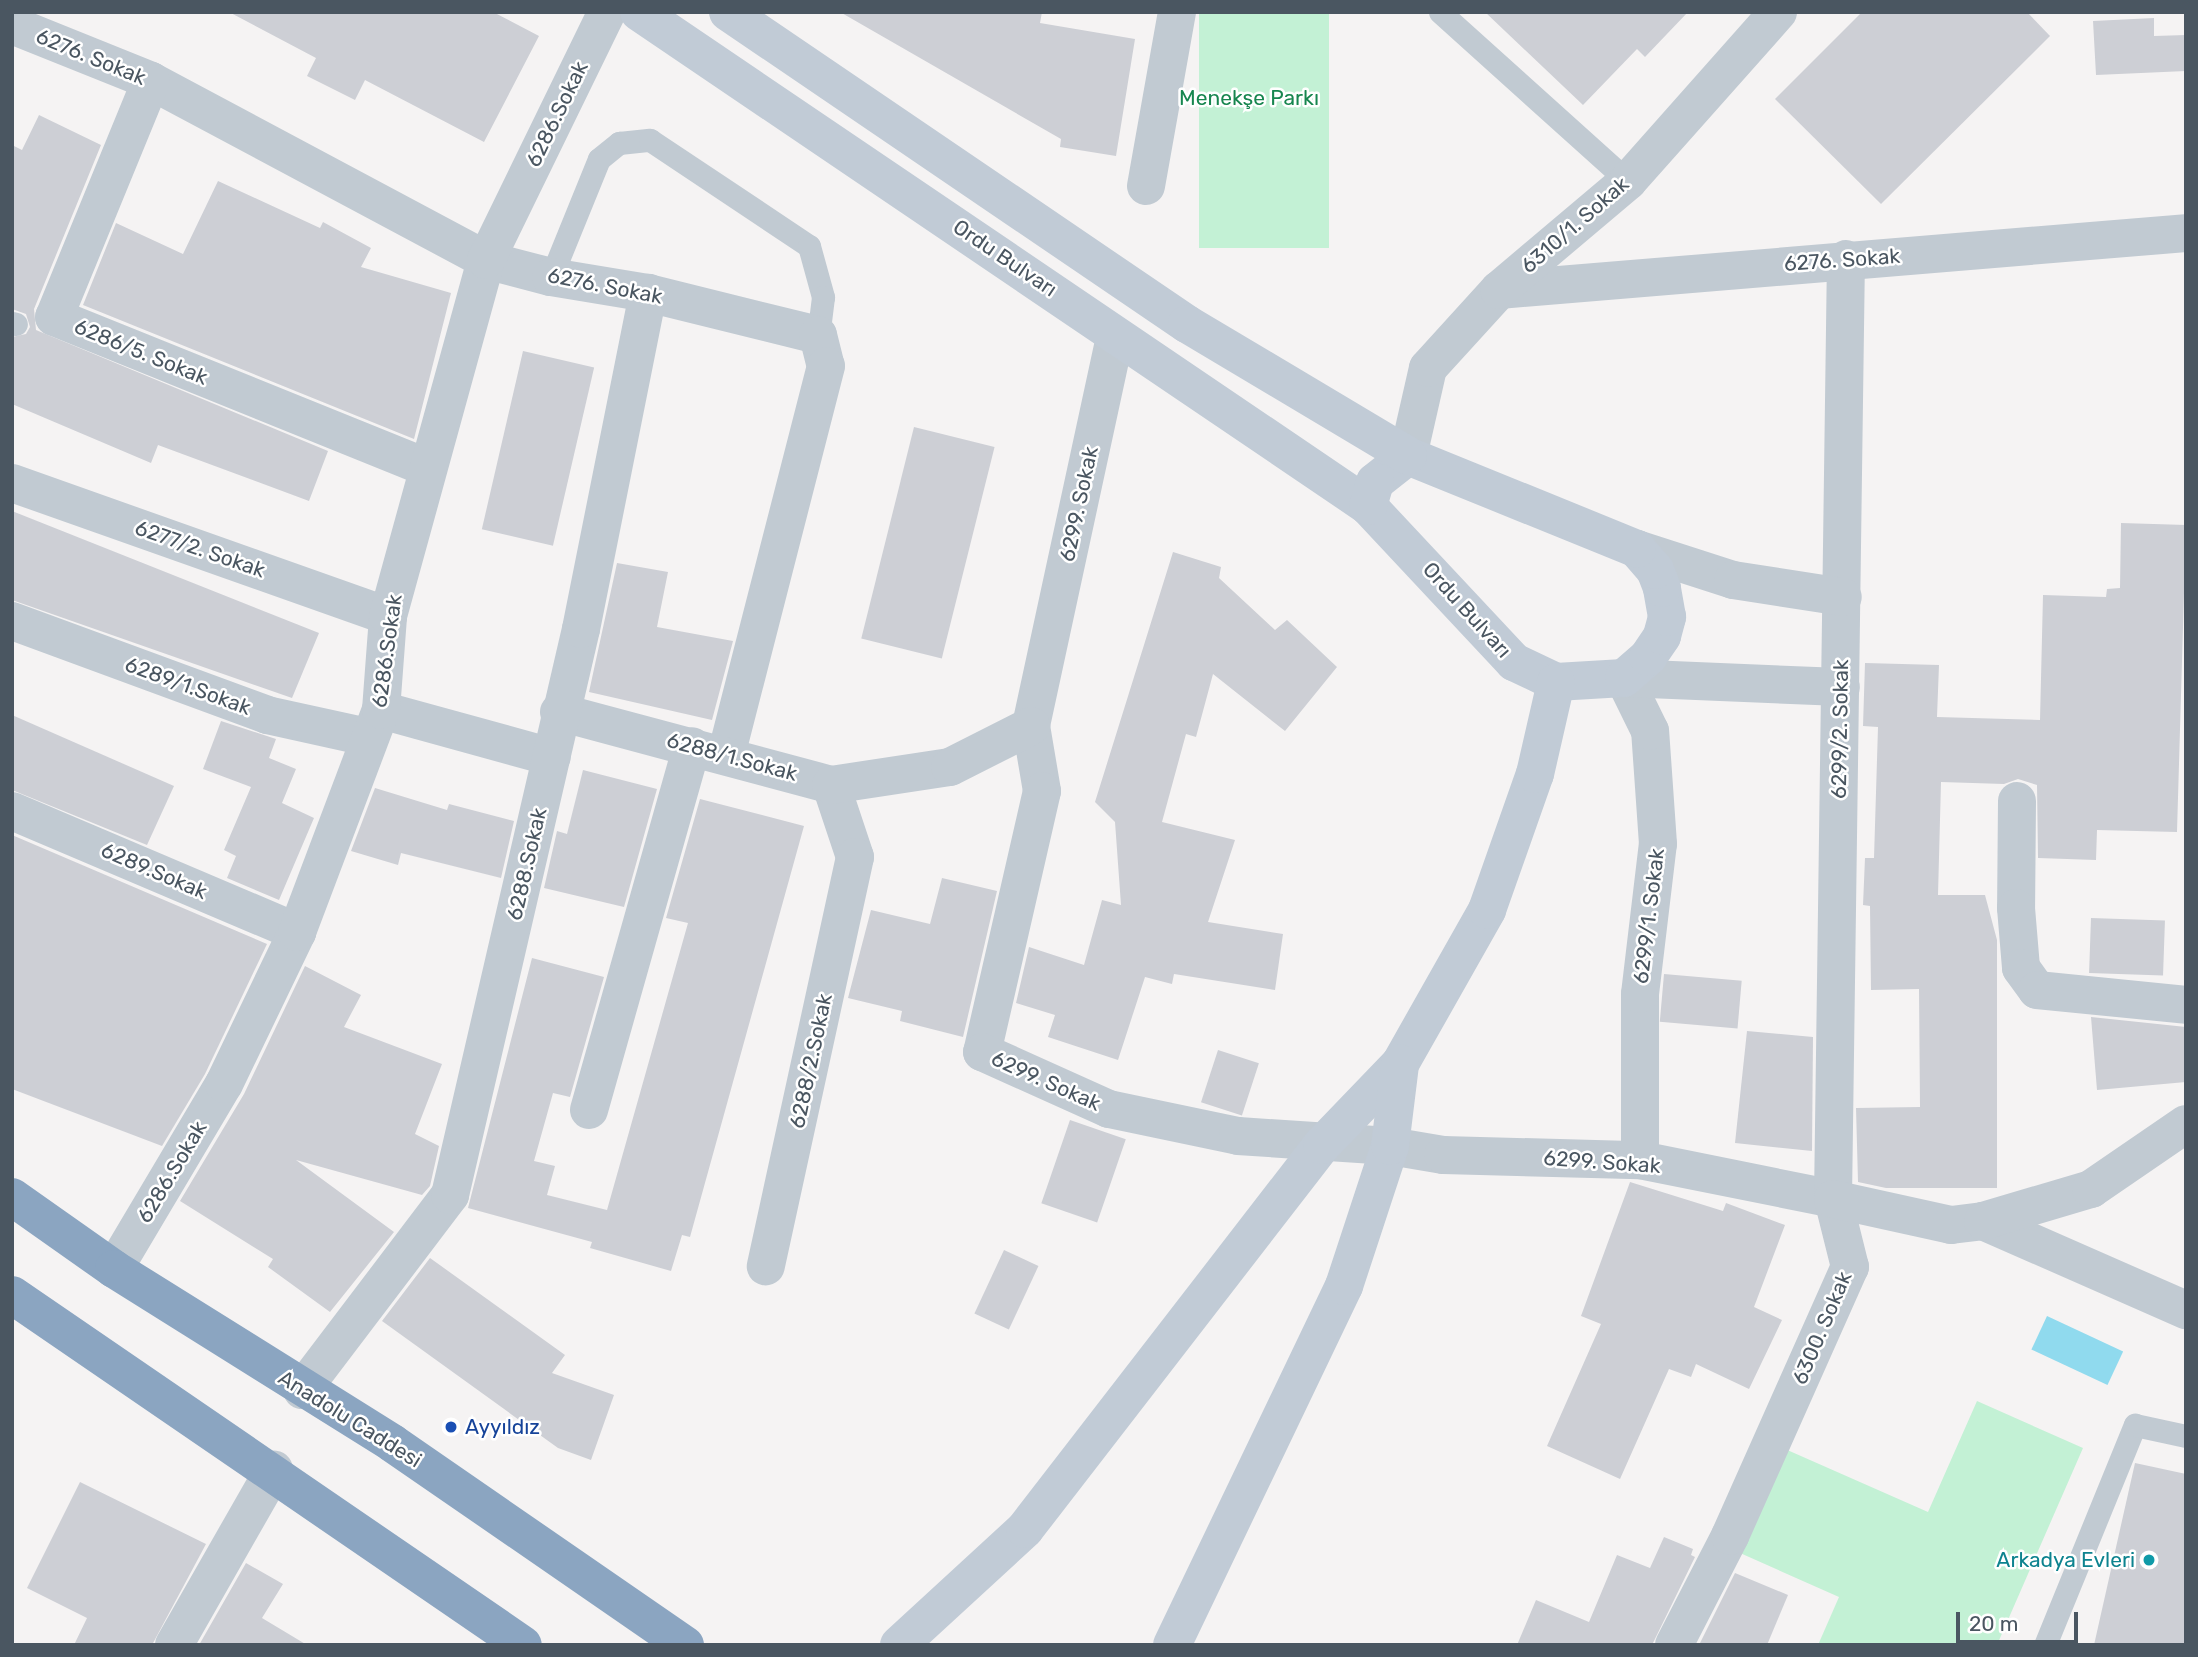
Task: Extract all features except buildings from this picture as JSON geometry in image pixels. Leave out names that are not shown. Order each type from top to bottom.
[{"type":"highway","name":"Anadolu Caddesi","points":[[12,1197],[114,1269],[302,1390],[392,1443],[685,1645]]},
{"type":"highway","points":[[12,1296],[274,1470],[523,1645]]},
{"type":"main road","name":"Ordu Bulvarı","points":[[639,12],[1088,313],[1115,337],[1368,506],[1514,662],[1556,682],[1624,678]]},
{"type":"main road","points":[[728,12],[1187,324],[1408,456],[1637,549],[1655,570],[1667,617],[1662,636],[1648,657],[1624,678]]},
{"type":"main road","points":[[1368,506],[1375,482],[1408,456]]},
{"type":"main road","points":[[899,1645],[1026,1529],[1322,1145],[1400,1064],[1487,910],[1535,774],[1556,682]]},
{"type":"main road","points":[[1172,1645],[1344,1286],[1390,1146],[1400,1064]]},
{"type":"street","name":"6286.Sokak","points":[[114,1269],[224,1084],[297,932],[374,724],[388,616],[426,467],[486,260],[607,12]]},
{"type":"street","points":[[1146,186],[1177,12]]},
{"type":"street","name":"6310/1. Sokak","points":[[1408,456],[1428,368],[1499,290],[1628,181],[1778,12]]},
{"type":"street","name":"6276. Sokak","points":[[12,24],[151,82],[486,260],[551,277],[648,293],[818,335]]},
{"type":"street","name":"6286/5. Sokak","points":[[151,82],[54,317],[426,467]]},
{"type":"street","name":"6276. Sokak","points":[[1499,290],[1846,259],[2186,233]]},
{"type":"street","name":"6299/2. Sokak","points":[[1833,1199],[1846,259]]},
{"type":"street","name":"6288.Sokak","points":[[302,1390],[450,1195],[552,757],[559,712],[581,629],[648,293]]},
{"type":"street","points":[[590,1110],[709,750],[826,366],[818,335]]},
{"type":"street","name":"6299. Sokak","points":[[1115,337],[1031,726],[1042,791],[982,1052],[1109,1109],[1238,1136],[1322,1145],[1390,1146],[1443,1155],[1640,1160],[1833,1199]]},
{"type":"street","name":"6277/2. Sokak","points":[[12,483],[388,616]]},
{"type":"street","points":[[1637,549],[1733,580],[1843,597]]},
{"type":"street","name":"6289/1.Sokak","points":[[12,621],[267,715],[374,724],[552,757]]},
{"type":"street","name":"Ordu Bulvarı","points":[[1624,678],[1841,687]]},
{"type":"street","name":"6299/1. Sokak","points":[[1624,678],[1650,731],[1658,844],[1640,994],[1640,1160]]},
{"type":"street","name":"6288/1.Sokak","points":[[559,712],[709,750],[831,785]]},
{"type":"street","points":[[831,785],[950,767],[1031,726]]},
{"type":"street","name":"6288/2.Sokak","points":[[766,1266],[855,857],[831,785]]},
{"type":"street","points":[[2017,801],[2016,908],[2021,968],[2037,990],[2186,1005]]},
{"type":"street","name":"6289.Sokak","points":[[12,811],[297,932]]},
{"type":"street","points":[[1833,1199],[1951,1225],[1983,1221],[2091,1189],[2186,1124]]},
{"type":"street","name":"6300. Sokak","points":[[1674,1645],[1730,1536],[1850,1267],[1833,1199]]},
{"type":"street","points":[[1983,1221],[2186,1310]]},
{"type":"street","points":[[174,1645],[274,1470]]},
{"type":"lane","points":[[1440,12],[1628,181]]},
{"type":"lane","points":[[551,277],[599,159],[619,143],[650,140],[809,246],[823,297],[818,335]]},
{"type":"lane","points":[[2045,1645],[2136,1425],[2186,1436]]},
{"type":"green space","name":"Menekşe Parkı","points":[[1199,12],[1329,12],[1329,248],[1199,248]]},
{"type":"green space","points":[[1977,1401],[2083,1448],[1997,1645],[1818,1645],[1839,1597],[1740,1553],[1785,1449],[1928,1512]]},
{"type":"water","points":[[2047,1316],[2123,1351],[2107,1385],[2031,1350]]},
{"type":"place","name":"Ayyıldız","points":[[451,1427]]},
{"type":"place","name":"Arkadya Evleri","points":[[2149,1560]]}]
